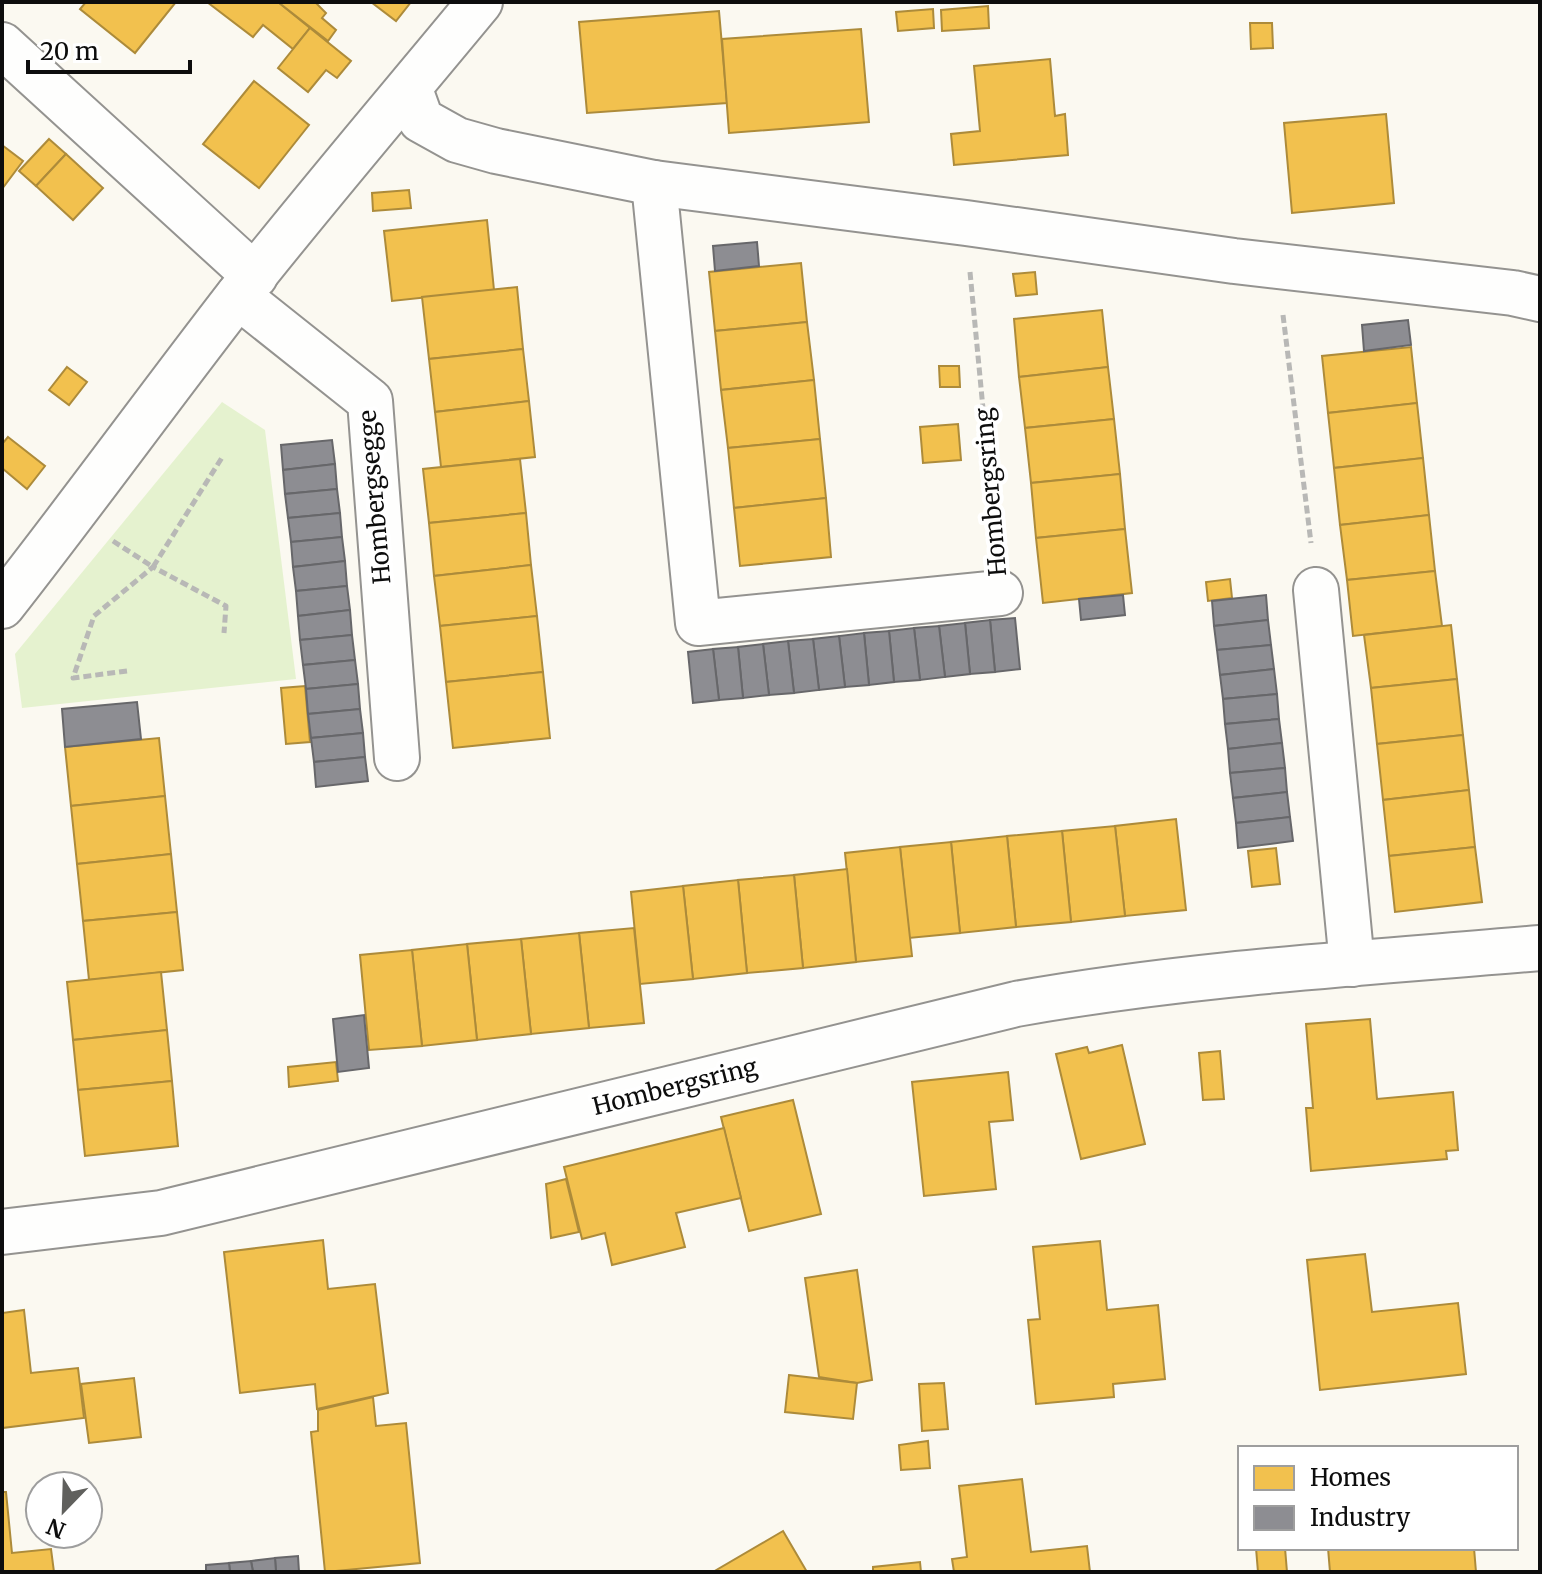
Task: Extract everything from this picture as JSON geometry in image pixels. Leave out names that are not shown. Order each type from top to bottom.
[{"type":"street","points":[[2,606],[246,286],[480,2]]},
{"type":"street","name":"Hombergsegge","points":[[2,45],[246,286],[370,401],[397,758]]},
{"type":"street","points":[[407,91],[412,95],[421,120],[457,140],[496,151],[654,183],[1278,266],[1513,293],[1540,299]]},
{"type":"street","name":"Hombergsring","points":[[654,183],[698,623],[1000,593]]},
{"type":"street","points":[[1316,590],[1352,964]]},
{"type":"street","name":"Hombergsring","points":[[2,1232],[161,1213],[1016,1004],[1130,986],[1540,948]]},
{"type":"path","name":"Hombergsring","points":[[966,223],[1000,593]]},
{"type":"path","points":[[1278,266],[1316,590]]},
{"type":"path","points":[[127,671],[73,678],[94,616],[153,567],[223,456]]},
{"type":"path","points":[[116,543],[153,567],[226,606],[224,633]]},
{"type":"green space","points":[[222,402],[265,430],[296,679],[22,708],[15,654]]},
{"type":"building: Homes","points":[[86,2],[176,2],[135,53],[80,9]]},
{"type":"building: Homes","points":[[207,2],[278,2],[310,28],[293,49],[263,25],[253,37]]},
{"type":"building: Homes","points":[[278,2],[315,2],[326,13],[322,18],[336,30],[328,41]]},
{"type":"building: Homes","points":[[371,2],[411,2],[396,21]]},
{"type":"building: Homes","points":[[988,6],[989,28],[942,31],[941,10]]},
{"type":"building: Homes","points":[[933,9],[934,28],[898,31],[896,12]]},
{"type":"building: Homes","points":[[719,11],[727,103],[587,113],[579,22]]},
{"type":"building: Homes","points":[[1250,23],[1272,23],[1273,48],[1251,49]]},
{"type":"building: Homes","points":[[310,28],[351,61],[337,78],[326,70],[308,92],[278,68]]},
{"type":"building: Homes","points":[[861,29],[869,122],[729,133],[722,39]]},
{"type":"building: Homes","points":[[1050,59],[1055,116],[1065,114],[1068,155],[954,165],[951,134],[980,131],[974,66]]},
{"type":"building: Homes","points":[[254,81],[309,125],[259,188],[203,144]]},
{"type":"building: Homes","points":[[1386,114],[1394,203],[1292,213],[1284,123]]},
{"type":"building: Homes","points":[[49,139],[66,154],[36,186],[19,171]]},
{"type":"building: Homes","points":[[2,145],[23,161],[2,189]]},
{"type":"building: Homes","points":[[66,154],[103,188],[73,220],[36,186]]},
{"type":"building: Homes","points":[[409,190],[411,208],[373,211],[372,193]]},
{"type":"building: Homes","points":[[487,220],[494,290],[392,301],[384,231]]},
{"type":"building: Homes","points":[[801,263],[807,322],[715,331],[709,272]]},
{"type":"building: Homes","points":[[1035,272],[1037,294],[1016,296],[1013,274]]},
{"type":"building: Homes","points":[[517,287],[523,349],[429,359],[422,297]]},
{"type":"building: Homes","points":[[1102,310],[1108,367],[1019,377],[1014,319]]},
{"type":"building: Homes","points":[[807,322],[814,380],[721,390],[715,331]]},
{"type":"building: Homes","points":[[1411,347],[1417,403],[1328,413],[1322,356]]},
{"type":"building: Homes","points":[[523,349],[529,401],[435,412],[429,359]]},
{"type":"building: Homes","points":[[939,366],[959,366],[960,387],[940,387]]},
{"type":"building: Homes","points":[[67,367],[87,382],[69,405],[49,390]]},
{"type":"building: Homes","points":[[1108,367],[1114,419],[1025,428],[1019,377]]},
{"type":"building: Homes","points":[[814,380],[820,439],[728,448],[721,390]]},
{"type":"building: Homes","points":[[529,401],[535,457],[441,467],[435,412]]},
{"type":"building: Homes","points":[[1417,403],[1423,458],[1334,468],[1328,413]]},
{"type":"building: Homes","points":[[1114,419],[1120,474],[1031,483],[1025,428]]},
{"type":"building: Homes","points":[[958,424],[961,460],[923,463],[920,427]]},
{"type":"building: Homes","points":[[8,437],[45,466],[27,489],[2,468],[2,444]]},
{"type":"building: Homes","points":[[820,439],[826,498],[734,508],[728,448]]},
{"type":"building: Homes","points":[[1423,458],[1429,515],[1340,525],[1334,468]]},
{"type":"building: Homes","points":[[520,459],[526,513],[429,523],[423,469]]},
{"type":"building: Homes","points":[[1120,474],[1125,529],[1036,538],[1031,483]]},
{"type":"building: Homes","points":[[826,498],[831,557],[740,566],[734,508]]},
{"type":"building: Homes","points":[[526,513],[531,565],[434,576],[429,523]]},
{"type":"building: Homes","points":[[1429,515],[1435,571],[1347,580],[1340,525]]},
{"type":"building: Homes","points":[[1125,529],[1132,593],[1043,603],[1036,538]]},
{"type":"building: Homes","points":[[531,565],[537,616],[440,626],[434,576]]},
{"type":"building: Homes","points":[[1435,571],[1442,626],[1353,636],[1347,580]]},
{"type":"building: Homes","points":[[1230,579],[1232,598],[1208,601],[1206,582]]},
{"type":"building: Homes","points":[[537,616],[543,672],[446,682],[440,626]]},
{"type":"building: Homes","points":[[1451,625],[1457,679],[1371,688],[1364,635]]},
{"type":"building: Homes","points":[[543,672],[550,738],[453,748],[446,682]]},
{"type":"building: Homes","points":[[1457,679],[1463,735],[1377,744],[1371,688]]},
{"type":"building: Homes","points":[[305,686],[310,742],[286,744],[281,688]]},
{"type":"building: Homes","points":[[1463,735],[1469,790],[1383,800],[1377,744]]},
{"type":"building: Homes","points":[[159,738],[165,796],[71,806],[65,747]]},
{"type":"building: Homes","points":[[1469,790],[1475,847],[1389,856],[1383,800]]},
{"type":"building: Homes","points":[[165,796],[171,854],[77,864],[71,806]]},
{"type":"building: Homes","points":[[1176,819],[1186,910],[1125,916],[1115,826]]},
{"type":"building: Homes","points":[[1115,826],[1125,916],[1071,922],[1062,831]]},
{"type":"building: Homes","points":[[1062,831],[1071,922],[1016,927],[1007,836]]},
{"type":"building: Homes","points":[[1007,836],[1016,927],[960,933],[951,842]]},
{"type":"building: Homes","points":[[951,842],[960,933],[909,938],[900,847]]},
{"type":"building: Homes","points":[[900,847],[912,956],[856,962],[845,853]]},
{"type":"building: Homes","points":[[1475,847],[1482,902],[1395,912],[1389,856]]},
{"type":"building: Homes","points":[[1276,848],[1280,884],[1252,887],[1248,851]]},
{"type":"building: Homes","points":[[171,854],[177,912],[83,921],[77,864]]},
{"type":"building: Homes","points":[[847,869],[856,962],[803,968],[794,875]]},
{"type":"building: Homes","points":[[794,875],[803,968],[747,973],[738,880]]},
{"type":"building: Homes","points":[[738,880],[747,973],[693,979],[683,886]]},
{"type":"building: Homes","points":[[683,886],[693,979],[640,984],[631,892]]},
{"type":"building: Homes","points":[[177,912],[183,970],[89,980],[83,921]]},
{"type":"building: Homes","points":[[634,928],[644,1023],[589,1028],[579,933]]},
{"type":"building: Homes","points":[[579,933],[589,1028],[531,1034],[521,939]]},
{"type":"building: Homes","points":[[521,939],[531,1034],[477,1040],[467,944]]},
{"type":"building: Homes","points":[[467,944],[477,1040],[422,1046],[412,950]]},
{"type":"building: Homes","points":[[412,950],[422,1046],[369,1050],[360,955]]},
{"type":"building: Homes","points":[[161,972],[167,1030],[73,1040],[67,982]]},
{"type":"building: Homes","points":[[1370,1019],[1377,1099],[1453,1092],[1458,1150],[1446,1151],[1447,1159],[1311,1171],[1306,1108],[1313,1108],[1306,1024]]},
{"type":"building: Homes","points":[[167,1030],[172,1081],[78,1090],[73,1040]]},
{"type":"building: Homes","points":[[1122,1045],[1145,1144],[1081,1159],[1056,1054],[1087,1047],[1089,1053]]},
{"type":"building: Homes","points":[[1220,1051],[1224,1099],[1203,1100],[1199,1053]]},
{"type":"building: Homes","points":[[336,1062],[338,1081],[289,1087],[288,1067]]},
{"type":"building: Homes","points":[[1008,1072],[1013,1120],[989,1122],[996,1189],[924,1196],[912,1082]]},
{"type":"building: Homes","points":[[172,1081],[178,1146],[85,1156],[78,1090]]},
{"type":"building: Homes","points":[[793,1100],[821,1214],[749,1231],[721,1117]]},
{"type":"building: Homes","points":[[724,1128],[741,1198],[676,1213],[685,1247],[612,1265],[605,1233],[582,1239],[564,1167]]},
{"type":"building: Homes","points":[[566,1179],[579,1232],[551,1238],[546,1184]]},
{"type":"building: Homes","points":[[323,1240],[328,1289],[375,1284],[388,1393],[317,1409],[315,1384],[240,1393],[224,1252]]},
{"type":"building: Homes","points":[[1100,1241],[1107,1310],[1158,1305],[1165,1379],[1113,1384],[1114,1397],[1036,1404],[1028,1320],[1040,1319],[1033,1247]]},
{"type":"building: Homes","points":[[1365,1254],[1372,1312],[1458,1303],[1466,1374],[1320,1390],[1307,1260]]},
{"type":"building: Homes","points":[[857,1270],[872,1380],[857,1383],[819,1377],[805,1278]]},
{"type":"building: Homes","points":[[24,1310],[31,1373],[78,1368],[84,1418],[2,1428],[2,1313]]},
{"type":"building: Homes","points":[[789,1375],[857,1383],[853,1419],[785,1412]]},
{"type":"building: Homes","points":[[134,1378],[141,1437],[89,1443],[81,1384]]},
{"type":"building: Homes","points":[[944,1383],[948,1429],[922,1431],[919,1384]]},
{"type":"building: Homes","points":[[373,1397],[376,1426],[406,1423],[420,1563],[325,1572],[311,1432],[318,1431],[318,1410]]},
{"type":"building: Homes","points":[[928,1441],[930,1468],[901,1470],[899,1445]]},
{"type":"building: Homes","points":[[1022,1479],[1031,1552],[1087,1546],[1090,1572],[954,1572],[952,1559],[967,1557],[959,1486]]},
{"type":"building: Homes","points":[[2,1492],[6,1492],[12,1553],[51,1550],[54,1572],[2,1572]]},
{"type":"building: Homes","points":[[783,1531],[807,1572],[713,1572]]},
{"type":"building: Homes","points":[[1256,1550],[1285,1550],[1287,1572],[1258,1572]]},
{"type":"building: Homes","points":[[1328,1550],[1474,1550],[1476,1572],[1330,1572]]},
{"type":"building: Homes","points":[[920,1562],[921,1572],[873,1572],[873,1567]]},
{"type":"building: Industry","points":[[757,242],[759,266],[715,271],[713,246]]},
{"type":"building: Industry","points":[[1408,320],[1411,345],[1364,351],[1362,325]]},
{"type":"building: Industry","points":[[332,440],[335,464],[283,470],[281,445]]},
{"type":"building: Industry","points":[[335,464],[337,489],[285,494],[283,470]]},
{"type":"building: Industry","points":[[337,489],[340,513],[288,518],[285,494]]},
{"type":"building: Industry","points":[[340,513],[342,537],[291,542],[288,518]]},
{"type":"building: Industry","points":[[342,537],[345,561],[293,567],[291,542]]},
{"type":"building: Industry","points":[[345,561],[347,586],[296,591],[293,567]]},
{"type":"building: Industry","points":[[347,586],[350,610],[298,616],[296,591]]},
{"type":"building: Industry","points":[[1123,595],[1125,615],[1081,620],[1079,599]]},
{"type":"building: Industry","points":[[1266,595],[1268,620],[1214,626],[1212,601]]},
{"type":"building: Industry","points":[[350,610],[352,635],[300,640],[298,616]]},
{"type":"building: Industry","points":[[1015,618],[1020,669],[995,672],[990,620]]},
{"type":"building: Industry","points":[[990,620],[995,672],[970,674],[965,623]]},
{"type":"building: Industry","points":[[1268,620],[1271,645],[1217,650],[1214,626]]},
{"type":"building: Industry","points":[[965,623],[970,674],[945,677],[939,626]]},
{"type":"building: Industry","points":[[939,626],[945,677],[920,680],[914,628]]},
{"type":"building: Industry","points":[[914,628],[920,680],[894,682],[889,631]]},
{"type":"building: Industry","points":[[889,631],[894,682],[869,685],[864,633]]},
{"type":"building: Industry","points":[[864,633],[869,685],[845,687],[839,636]]},
{"type":"building: Industry","points":[[352,635],[355,660],[303,665],[300,640]]},
{"type":"building: Industry","points":[[839,636],[845,687],[819,690],[813,639]]},
{"type":"building: Industry","points":[[813,639],[819,690],[794,693],[788,641]]},
{"type":"building: Industry","points":[[788,641],[794,693],[769,695],[763,644]]},
{"type":"building: Industry","points":[[763,644],[769,695],[743,698],[738,647]]},
{"type":"building: Industry","points":[[1271,645],[1274,669],[1220,675],[1217,650]]},
{"type":"building: Industry","points":[[738,647],[743,698],[719,700],[713,649]]},
{"type":"building: Industry","points":[[713,649],[719,700],[693,703],[688,652]]},
{"type":"building: Industry","points":[[355,660],[358,684],[306,689],[303,665]]},
{"type":"building: Industry","points":[[1274,669],[1277,694],[1223,699],[1220,675]]},
{"type":"building: Industry","points":[[358,684],[360,709],[308,714],[306,689]]},
{"type":"building: Industry","points":[[1277,694],[1279,719],[1225,724],[1223,699]]},
{"type":"building: Industry","points":[[137,702],[141,739],[65,747],[62,709]]},
{"type":"building: Industry","points":[[360,709],[363,733],[311,738],[308,714]]},
{"type":"building: Industry","points":[[1279,719],[1282,743],[1228,749],[1225,724]]},
{"type":"building: Industry","points":[[363,733],[365,757],[314,762],[311,738]]},
{"type":"building: Industry","points":[[1282,743],[1285,768],[1230,773],[1228,749]]},
{"type":"building: Industry","points":[[365,757],[368,781],[316,787],[314,762]]},
{"type":"building: Industry","points":[[1285,768],[1287,792],[1233,798],[1230,773]]},
{"type":"building: Industry","points":[[1287,792],[1290,817],[1236,823],[1233,798]]},
{"type":"building: Industry","points":[[1290,817],[1293,841],[1238,848],[1236,823]]},
{"type":"building: Industry","points":[[364,1015],[369,1068],[338,1072],[333,1019]]},
{"type":"building: Industry","points":[[298,1556],[299,1572],[276,1572],[275,1558]]},
{"type":"building: Industry","points":[[275,1558],[276,1572],[253,1572],[251,1561]]},
{"type":"building: Industry","points":[[251,1561],[253,1572],[230,1572],[229,1563]]},
{"type":"building: Industry","points":[[229,1563],[230,1572],[206,1572],[206,1565]]}]
